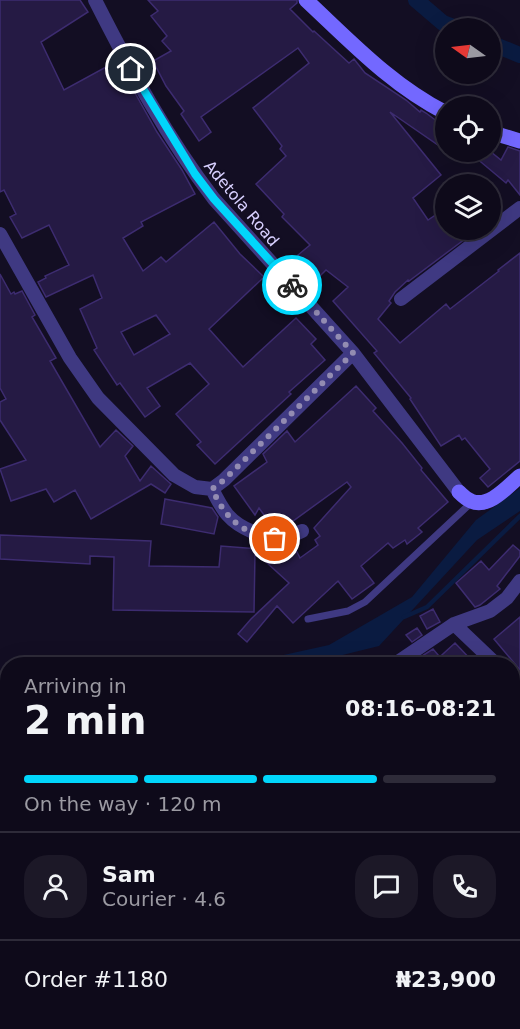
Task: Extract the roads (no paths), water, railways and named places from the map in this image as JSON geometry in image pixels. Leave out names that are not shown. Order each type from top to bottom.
[{"type":"street","name":"Adetola Road","points":[[95,0],[119,48],[195,174],[214,199],[353,353],[459,492]]},
{"type":"street","points":[[306,0],[390,79],[435,107]]},
{"type":"street","points":[[501,135],[520,141]]},
{"type":"street","points":[[401,299],[520,208]]},
{"type":"street","points":[[0,234],[70,358],[98,398],[174,475],[195,487],[212,489],[224,480],[353,353]]},
{"type":"street","points":[[459,492],[472,502],[485,502],[520,476]]},
{"type":"street","points":[[212,489],[229,518],[241,527],[275,539],[302,531]]},
{"type":"street","points":[[405,657],[454,624],[490,611],[507,598],[520,581]]},
{"type":"street","points":[[454,624],[489,657]]},
{"type":"lane","points":[[308,619],[348,610],[365,603],[472,502]]},
{"type":"water","points":[[520,488],[520,511],[477,540],[379,646],[334,657],[274,657],[329,645],[412,597],[476,520]]},
{"type":"waterway","points":[[416,0],[437,18]]},
{"type":"waterway","points":[[501,47],[520,55]]},
{"type":"waterway","points":[[404,617],[427,607],[520,516]]}]
